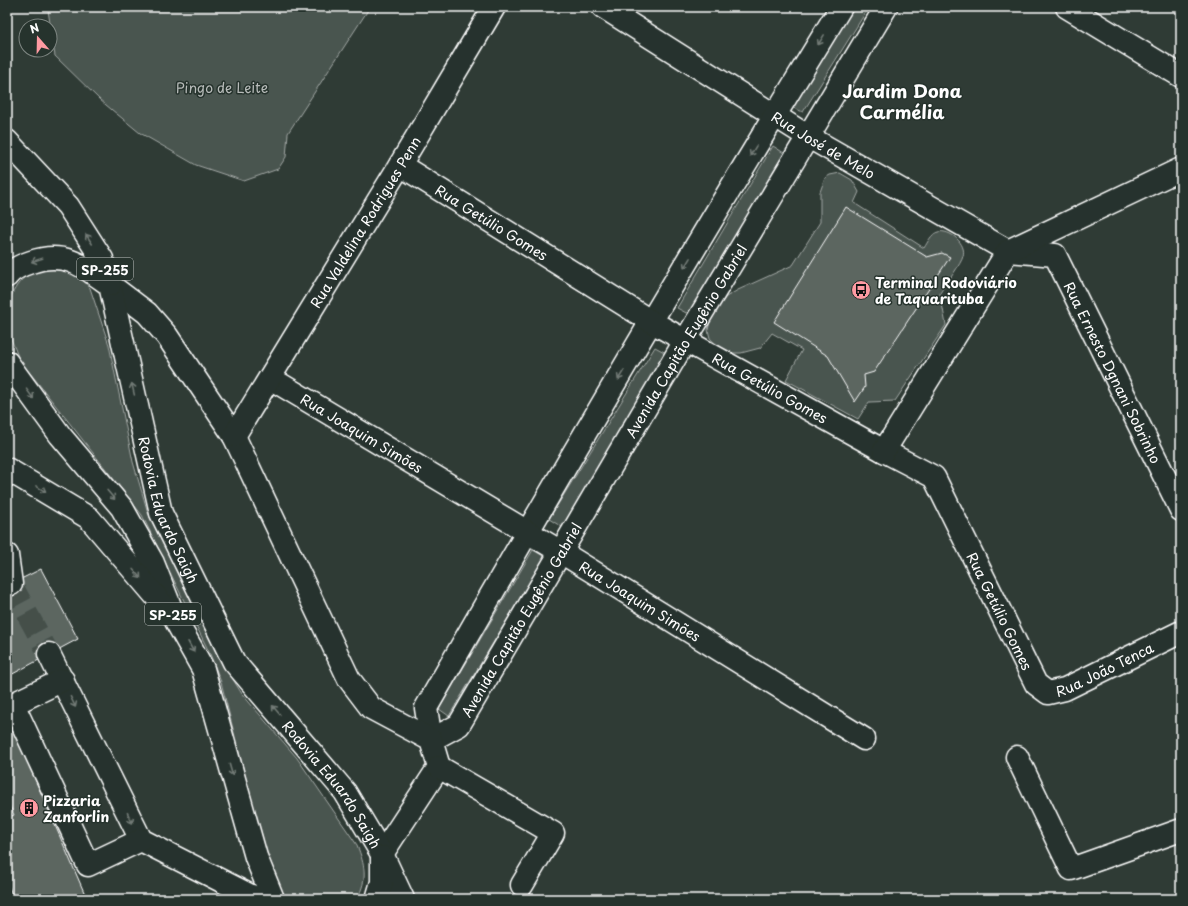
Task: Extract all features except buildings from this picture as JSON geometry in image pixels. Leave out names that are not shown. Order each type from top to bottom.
[{"type":"main road","name":"Rua Valdelina Rodrigues Penn","points":[[234,436],[400,165],[494,7]]},
{"type":"main road","name":"Rua José de Melo","points":[[603,7],[807,136],[1008,251],[1055,255]]},
{"type":"main road","points":[[522,886],[553,833],[439,767],[431,740],[426,708],[527,532],[775,115],[841,7]]},
{"type":"main road","name":"Avenida Capitão Eugênio Gabriel","points":[[431,740],[459,725],[685,341],[886,7]]},
{"type":"main road","points":[[1067,7],[1181,76]]},
{"type":"main road","name":"Rodovia Eduardo Saigh","points":[[7,141],[68,206],[102,259],[110,285],[161,513],[234,662],[345,792],[382,854],[403,899]]},
{"type":"main road","name":"Rua Getúlio Gomes","points":[[400,165],[652,322],[884,451],[934,477],[1036,684],[1048,693]]},
{"type":"main road","points":[[884,451],[1008,251],[1181,169]]},
{"type":"main road","name":"Rua Ernesto Dgnani Sobrinho","points":[[1055,255],[1181,510]]},
{"type":"main road","points":[[7,276],[10,272],[24,264],[42,258],[62,258],[78,263],[147,313],[167,336],[234,436],[349,679],[371,708],[431,740]]},
{"type":"main road","name":"SP-255","points":[[7,362],[60,435],[122,508],[153,563],[176,621],[203,669],[256,857],[273,899]]},
{"type":"main road","name":"Rua Joaquim Simões","points":[[270,378],[561,552],[864,739]]},
{"type":"main road","points":[[7,469],[89,518],[176,621]]},
{"type":"main road","points":[[7,555],[11,584]]},
{"type":"main road","name":"Rua João Tenca","points":[[1048,693],[1065,689],[1181,632]]},
{"type":"main road","points":[[49,654],[141,840],[257,899]]},
{"type":"main road","points":[[63,680],[13,704],[88,865],[141,840]]},
{"type":"main road","points":[[1017,757],[1071,869],[1181,830]]},
{"type":"main road","points":[[377,899],[382,882],[382,854],[439,767]]},
{"type":"green space","name":"Pingo de Leite","points":[[58,7],[370,7],[288,133],[286,157],[278,169],[244,181],[196,165],[140,133],[100,100],[57,58],[58,18],[49,18],[48,10]]},
{"type":"green space","points":[[854,7],[869,7],[803,112],[791,107]]},
{"type":"green space","points":[[773,146],[784,153],[690,315],[677,308]]},
{"type":"green space","points":[[840,173],[852,180],[859,192],[854,203],[924,248],[933,234],[943,232],[956,238],[960,242],[964,251],[960,264],[940,293],[946,325],[895,401],[869,402],[858,419],[786,380],[802,350],[772,333],[760,348],[741,353],[729,353],[719,348],[710,338],[708,330],[710,321],[726,297],[793,265],[820,222],[820,192],[825,178],[830,175]]},
{"type":"green space","points":[[51,267],[72,271],[90,288],[109,345],[133,462],[148,513],[216,652],[242,694],[297,758],[357,845],[362,859],[364,878],[363,885],[357,899],[284,899],[258,826],[221,682],[210,654],[142,515],[19,359],[7,326],[7,310],[9,302],[15,288],[25,277],[34,272]]},
{"type":"green space","points":[[655,347],[668,354],[562,527],[549,519]]},
{"type":"green space","points":[[533,550],[545,557],[449,716],[439,709]]},
{"type":"tunnel","points":[[11,584],[49,654]]},
{"type":"place","name":"Terminal Rodoviário de Taquarituba","points":[[861,290]]},
{"type":"place","name":"Pizzaria Zanforlin","points":[[29,808]]},
{"type":"district","name":"Jardim Dona Carmélia","points":[[902,100]]}]
